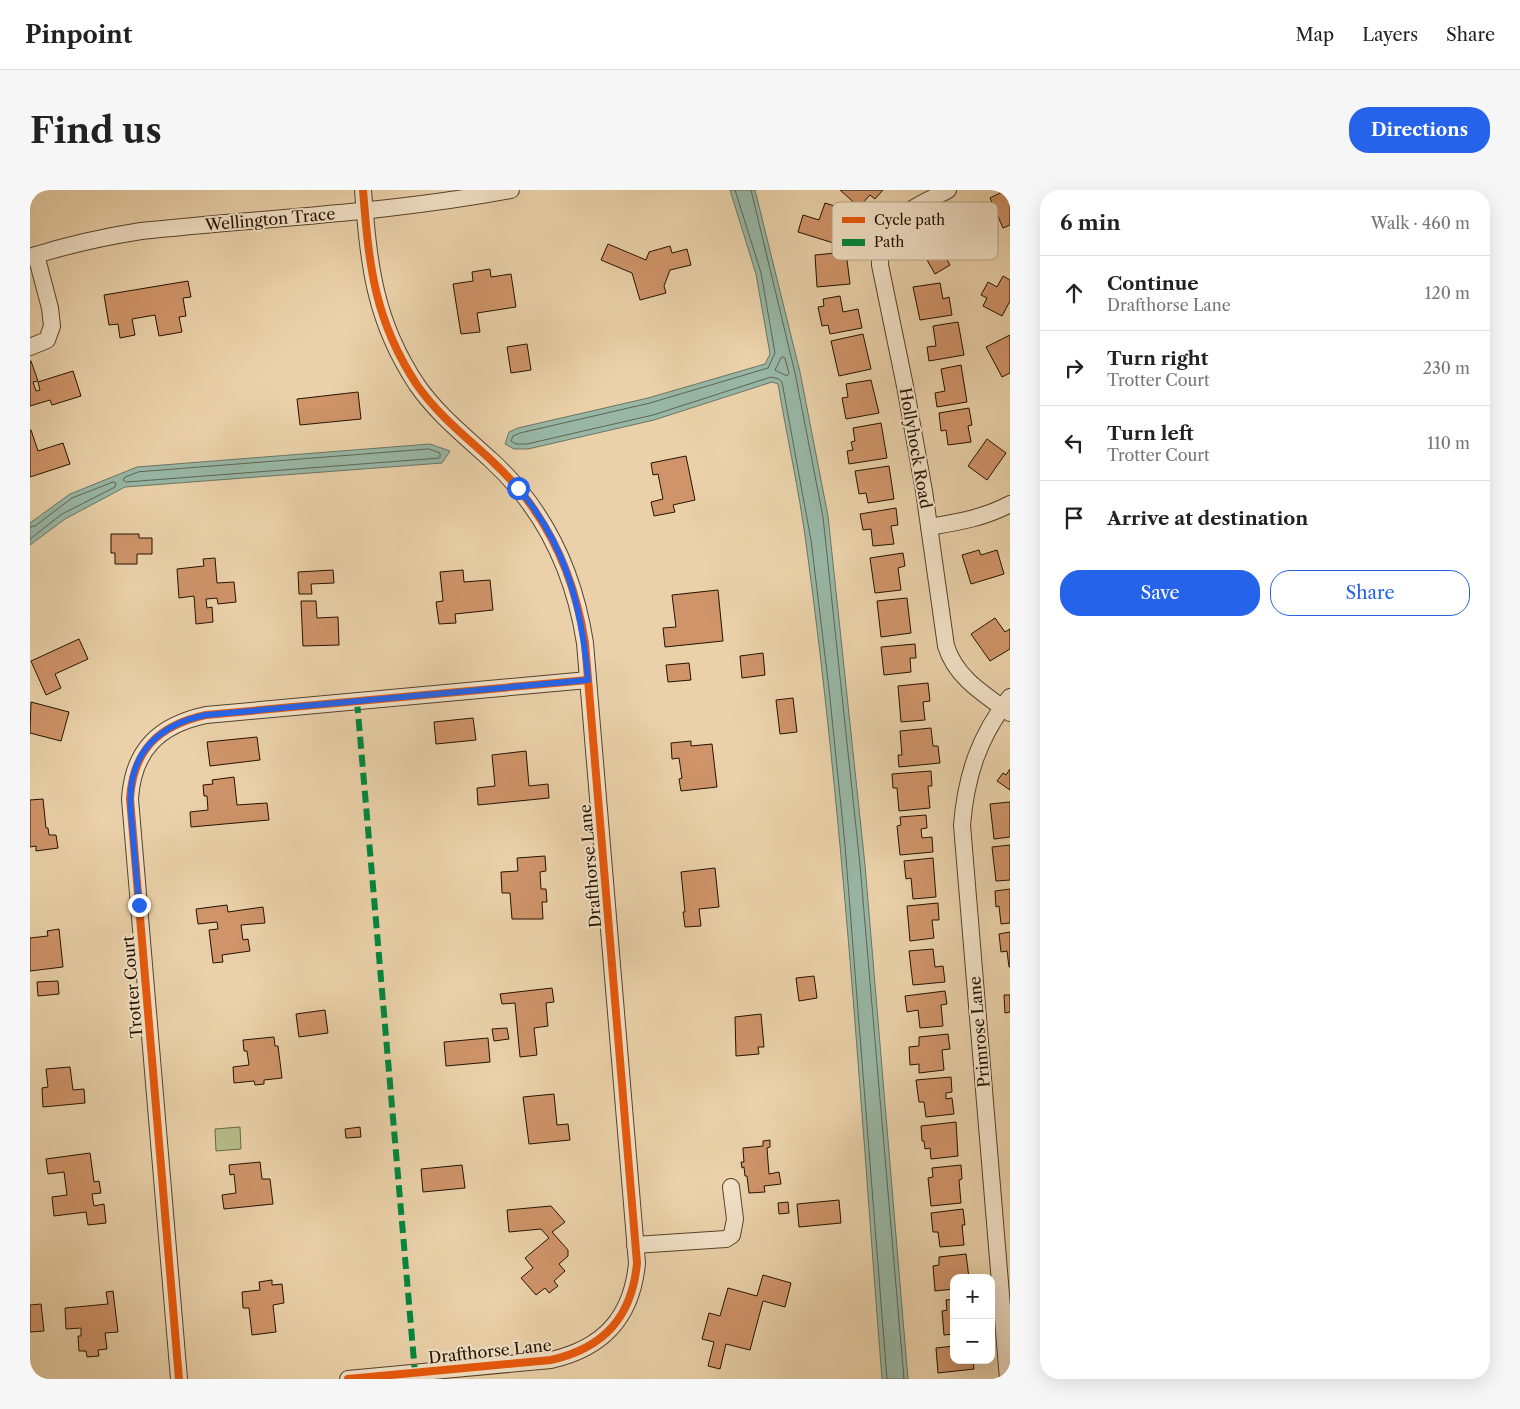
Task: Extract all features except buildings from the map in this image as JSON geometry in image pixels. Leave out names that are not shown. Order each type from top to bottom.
[{"type":"street","name":"Drafthorse Lane","points":[[348,1379],[551,1360],[575,1354],[590,1346],[615,1324],[631,1295],[637,1263],[585,643],[577,601],[567,570],[554,541],[527,499],[506,475],[452,426],[430,401],[405,364],[391,338],[372,278],[363,190]]},
{"type":"street","name":"Wellington Trace","points":[[33,256],[102,238],[141,231],[365,210],[464,199],[511,190]]},
{"type":"street","name":"Hollyhock Road","points":[[926,202],[948,190]]},
{"type":"street","points":[[30,347],[47,340],[52,326],[50,308],[33,256]]},
{"type":"street","name":"Hollyhock Road","points":[[880,260],[930,527],[948,654],[962,676],[1007,705]]},
{"type":"street","points":[[930,527],[976,519],[1010,504]]},
{"type":"street","name":"Trotter Court","points":[[179,1379],[130,799],[132,780],[143,754],[155,738],[170,727],[187,719],[206,715],[588,680]]},
{"type":"street","name":"Primrose Lane","points":[[1007,705],[987,730],[976,754],[966,789],[962,825],[1008,1379]]},
{"type":"street","points":[[635,1245],[726,1239],[732,1235],[735,1219],[731,1187]]},
{"type":"green space","points":[[240,1127],[241,1149],[216,1151],[215,1129]]},
{"type":"water","points":[[730,190],[755,190],[800,372],[828,516],[865,865],[908,1379],[882,1379],[850,960],[831,751],[803,523],[778,384],[772,382],[654,420],[528,449],[514,449],[505,444],[509,432],[518,428],[648,398],[765,364],[770,354],[756,274]]},
{"type":"water","points":[[430,444],[450,451],[442,463],[125,487],[65,519],[30,545],[30,523],[70,494],[137,467]]},
{"type":"marked path","points":[[357,701],[415,1373]]},
{"type":"cycle path","points":[[348,1379],[551,1360],[570,1355],[600,1338],[622,1314],[629,1299],[637,1263],[585,643],[580,617],[573,591],[554,543],[527,500],[492,461],[452,425],[425,396],[391,338],[376,291],[371,268],[363,190]]},
{"type":"cycle path","points":[[179,1379],[130,799],[132,782],[143,754],[162,733],[189,719],[206,715],[588,680]]},
{"type":"route","points":[[139,905],[130,799],[132,780],[138,762],[148,746],[162,732],[178,722],[206,715],[588,680],[582,622],[567,570],[554,541],[540,517],[518,488]]}]
